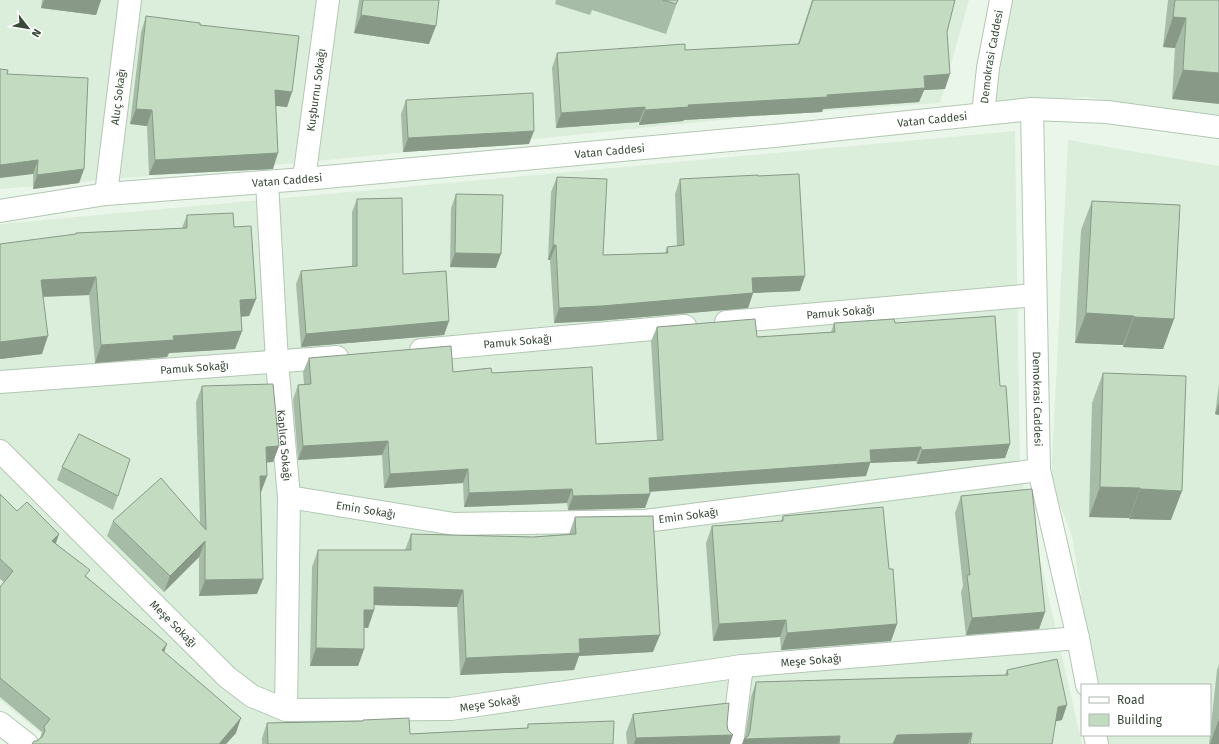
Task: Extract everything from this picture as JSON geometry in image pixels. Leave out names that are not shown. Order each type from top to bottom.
[{"type":"street","name":"Aluç Sokağı","points":[[106,194],[130,0]]},
{"type":"street","name":"Kuşburnu Sokağı","points":[[304,179],[328,0]]},
{"type":"street","name":"Demokrasi Caddesi","points":[[983,114],[988,68],[1001,0]]},
{"type":"street","name":"Vatan Caddesi","points":[[0,211],[106,194],[304,179],[774,136],[1032,109],[1107,112],[1219,127]]},
{"type":"street","name":"Demokrasi Caddesi","points":[[1032,109],[1039,470],[1078,638],[1087,684]]},
{"type":"street","name":"Kaplıca Sokağı","points":[[267,182],[277,362],[289,497],[286,710]]},
{"type":"street","name":"Pamuk Sokağı","points":[[404,351],[1035,295]]},
{"type":"street","name":"Pamuk Sokağı","points":[[0,382],[356,355]]},
{"type":"street","name":"Meşe Sokağı","points":[[0,452],[227,677],[252,696],[286,710],[451,709],[742,666],[1078,638]]},
{"type":"street","name":"Emin Sokağı","points":[[289,497],[454,524],[645,521],[1039,470]]},
{"type":"street","points":[[732,744],[742,666]]},
{"type":"street","points":[[0,723],[28,744]]},
{"type":"shaded area","points":[[0,0],[969,0],[940,103],[778,114],[309,162],[0,189]]},
{"type":"shaded area","points":[[1008,0],[1219,0],[1219,117],[1086,97],[978,103]]},
{"type":"shaded area","points":[[1015,131],[1020,472],[1082,744],[54,744],[0,700],[0,224]]},
{"type":"shaded area","points":[[1068,140],[1219,166],[1219,744],[1105,744],[1103,736],[1211,736],[1211,684],[1095,684],[1072,536],[1051,482]]},
{"type":"building","points":[[363,0],[439,0],[436,26],[361,15]]},
{"type":"building","points":[[663,0],[678,0],[676,4]]},
{"type":"building","points":[[813,0],[955,0],[947,32],[950,74],[924,76],[925,88],[827,95],[828,97],[688,105],[689,107],[645,110],[645,107],[561,113],[557,53],[685,44],[685,50],[799,44]]},
{"type":"building","points":[[1175,0],[1219,0],[1219,73],[1183,70],[1186,18],[1173,17]]},
{"type":"building","points":[[146,16],[200,23],[200,25],[299,36],[292,92],[275,90],[278,153],[155,160],[152,110],[136,109]]},
{"type":"building","points":[[0,69],[8,70],[7,74],[88,78],[84,169],[37,175],[38,160],[0,165]]},
{"type":"building","points":[[533,93],[534,131],[408,138],[406,100]]},
{"type":"building","points":[[799,174],[805,276],[752,278],[753,293],[602,306],[559,308],[556,245],[553,245],[557,177],[607,179],[603,255],[668,253],[667,247],[684,245],[680,179]]},
{"type":"building","points":[[456,194],[503,195],[501,254],[455,253]]},
{"type":"building","points":[[402,198],[403,274],[446,271],[449,321],[306,334],[301,271],[357,266],[357,199]]},
{"type":"building","points":[[1092,201],[1180,205],[1174,319],[1086,313]]},
{"type":"building","points":[[233,213],[234,227],[251,226],[256,299],[240,300],[242,331],[173,336],[174,340],[101,345],[96,277],[41,280],[48,336],[0,342],[0,244],[76,233],[187,228],[187,215]]},
{"type":"building","points":[[995,316],[1000,386],[1006,386],[1010,444],[922,450],[921,447],[870,450],[871,462],[649,478],[650,494],[573,496],[572,489],[469,493],[468,469],[390,474],[388,441],[303,446],[298,385],[311,384],[309,358],[451,346],[453,372],[491,368],[492,373],[592,367],[596,444],[663,440],[657,327],[755,319],[757,337],[835,332],[834,323],[894,319],[895,323]]},
{"type":"building","points":[[1103,373],[1186,376],[1182,491],[1100,487]]},
{"type":"building","points":[[273,384],[279,446],[266,447],[267,476],[260,476],[263,579],[205,580],[205,541],[170,576],[113,521],[161,478],[206,530],[202,386]]},
{"type":"building","points":[[79,434],[130,459],[118,496],[62,467]]},
{"type":"building","points":[[1032,489],[1045,612],[972,618],[967,575],[970,575],[961,496]]},
{"type":"building","points":[[0,494],[17,511],[27,502],[59,534],[52,541],[90,570],[85,576],[167,644],[162,650],[241,718],[219,744],[32,744],[34,741],[37,741],[42,737],[45,731],[44,727],[50,719],[0,678],[0,587],[13,571],[0,559]]},
{"type":"building","points":[[883,507],[889,569],[893,569],[897,624],[787,633],[786,620],[719,624],[712,526],[783,521],[783,516]]},
{"type":"building","points":[[653,516],[660,635],[579,639],[580,653],[466,658],[463,590],[374,587],[374,610],[364,610],[364,649],[316,648],[318,550],[411,550],[411,534],[533,537],[576,534],[575,517]]},
{"type":"building","points":[[1057,659],[1067,705],[1058,707],[1052,744],[970,744],[972,733],[897,735],[893,744],[839,744],[840,736],[744,739],[748,736],[750,731],[756,682],[1008,675],[1007,670]]},
{"type":"building","points":[[729,703],[727,724],[728,730],[733,735],[636,738],[633,714]]},
{"type":"building","points":[[409,718],[410,734],[528,728],[528,724],[614,721],[613,744],[268,744],[267,723],[363,721]]}]
